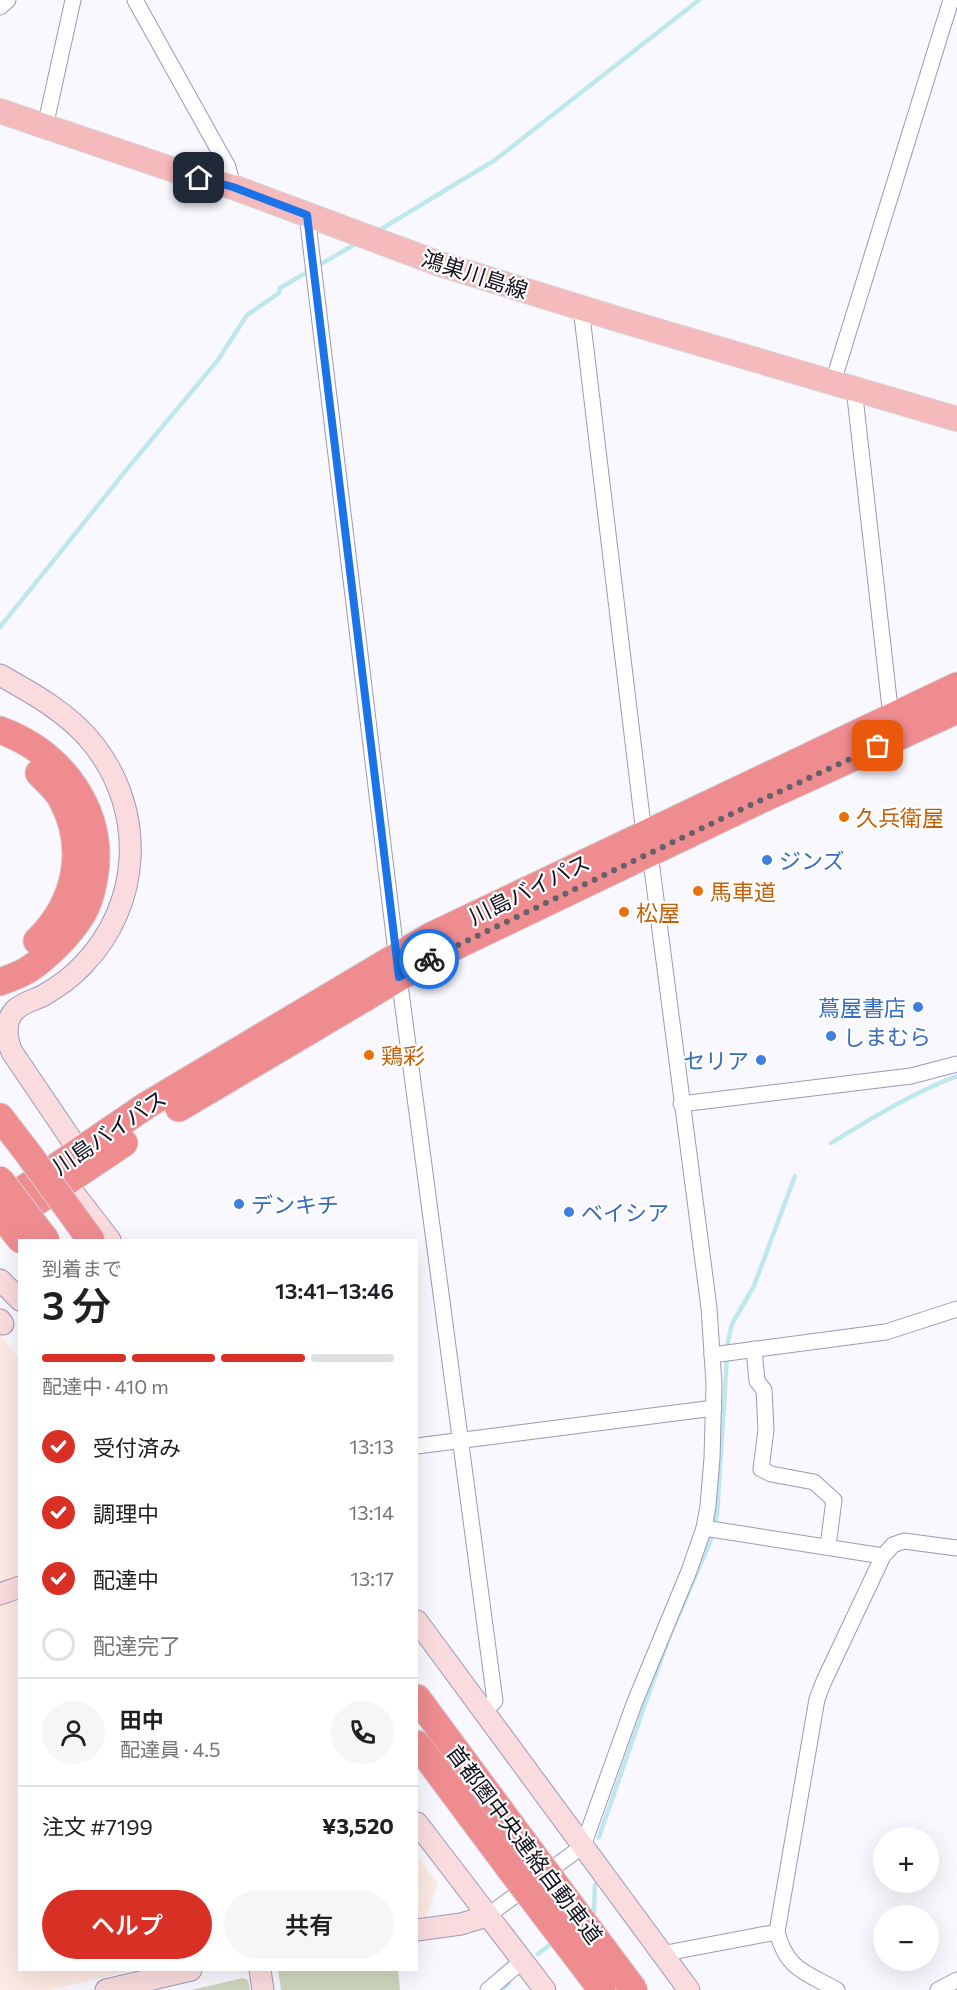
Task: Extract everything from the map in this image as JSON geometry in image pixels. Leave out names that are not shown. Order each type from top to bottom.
[{"type":"highway","name":"川島バイパス","points":[[647,843],[891,717],[957,686]]},
{"type":"highway","name":"川島バイパス","points":[[0,1226],[152,1124],[398,967],[431,936],[957,710]]},
{"type":"highway","points":[[0,730],[18,736],[43,752],[68,776],[90,816],[95,840],[96,864],[92,891],[83,913],[54,949],[29,969],[0,982]]},
{"type":"highway","points":[[0,749],[30,763],[60,796],[72,823],[75,876],[65,902],[50,928],[29,948],[0,963]]},
{"type":"highway","name":"川島バイパス","points":[[0,1205],[147,1105],[398,967]]},
{"type":"highway","points":[[0,1117],[10,1158],[46,1239]]},
{"type":"highway","points":[[10,1158],[73,1239]]},
{"type":"highway","points":[[10,1158],[90,1239]]},
{"type":"highway","points":[[0,1214],[20,1239]]},
{"type":"highway","name":"首都圏中央連絡自動車道","points":[[418,1699],[634,1990]]},
{"type":"highway","name":"首都圏中央連絡自動車道","points":[[418,1745],[602,1990]]},
{"type":"main road","name":"鴻巣川島線","points":[[0,111],[183,173],[233,187],[440,264],[957,419]]},
{"type":"street","points":[[0,7],[8,0]]},
{"type":"street","points":[[45,127],[73,0]]},
{"type":"street","points":[[135,0],[228,167],[233,187]]},
{"type":"street","points":[[891,717],[844,385],[951,0]]},
{"type":"street","points":[[307,215],[398,967],[495,1701],[484,1712]]},
{"type":"street","points":[[418,1930],[461,1924],[487,1916],[583,1846],[634,1704],[689,1571],[704,1528],[711,1477],[714,1408],[709,1308],[647,843],[581,308]]},
{"type":"street","points":[[0,675],[69,719],[94,746],[121,790],[131,835],[130,872],[119,911],[103,940],[83,965],[57,987],[16,1009],[3,1038],[79,1151]]},
{"type":"street","points":[[681,1104],[911,1076],[957,1064]]},
{"type":"street","points":[[66,1183],[109,1239]]},
{"type":"street","points":[[0,1280],[18,1298]]},
{"type":"street","points":[[712,1355],[886,1332],[957,1309]]},
{"type":"street","points":[[754,1349],[757,1381],[764,1389],[766,1430],[761,1468],[771,1474],[814,1482],[834,1500],[828,1546]]},
{"type":"street","points":[[418,1446],[714,1408]]},
{"type":"street","points":[[704,1528],[883,1556]]},
{"type":"street","points":[[837,1990],[793,1966],[782,1949],[777,1932],[817,1699],[883,1556],[893,1545],[904,1541],[957,1548]]},
{"type":"street","points":[[0,1594],[18,1588]]},
{"type":"street","points":[[418,1622],[689,1990]]},
{"type":"street","points":[[418,1824],[545,1990]]},
{"type":"street","points":[[661,1954],[777,1932]]},
{"type":"street","points":[[488,1990],[522,1960]]},
{"type":"street","points":[[106,1990],[187,1971]]},
{"type":"street","points":[[260,1971],[263,1990]]},
{"type":"street","points":[[938,1990],[957,1980]]},
{"type":"shaded area","points":[[0,1334],[18,1357],[18,1971],[130,1971],[50,1990],[0,1990]]},
{"type":"shaded area","points":[[418,1857],[438,1884],[425,1919],[418,1920]]},
{"type":"green space","points":[[278,1971],[398,1971],[400,1990],[281,1990]]},
{"type":"green space","points":[[243,1978],[248,1980],[250,1990],[191,1990]]},
{"type":"waterway","points":[[378,231],[495,160],[699,0]]},
{"type":"waterway","points":[[0,627],[218,360],[247,315],[279,293],[280,288],[357,243]]},
{"type":"waterway","points":[[831,1143],[908,1098],[957,1076]]},
{"type":"waterway","points":[[599,1837],[670,1635],[710,1542],[717,1515],[728,1341],[732,1324],[754,1286],[795,1176]]},
{"type":"waterway","points":[[588,1916],[594,1912],[595,1885]]},
{"type":"waterway","points":[[538,1954],[555,1941]]},
{"type":"waterway","points":[[501,1990],[509,1983]]},
{"type":"way so far","points":[[429,959],[878,746]]},
{"type":"place","name":"久兵衛屋","points":[[844,817]]},
{"type":"place","name":"ジンズ","points":[[767,860]]},
{"type":"place","name":"馬車道","points":[[698,891]]},
{"type":"place","name":"松屋","points":[[624,912]]},
{"type":"place","name":"蔦屋書店","points":[[918,1007]]},
{"type":"place","name":"しまむら","points":[[831,1036]]},
{"type":"place","name":"鶏彩","points":[[369,1055]]},
{"type":"place","name":"セリア","points":[[761,1060]]},
{"type":"place","name":"デンキチ","points":[[239,1204]]},
{"type":"place","name":"ベイシア","points":[[569,1212]]},
{"type":"route","points":[[199,178],[233,187],[307,215],[399,977],[429,959]]}]
